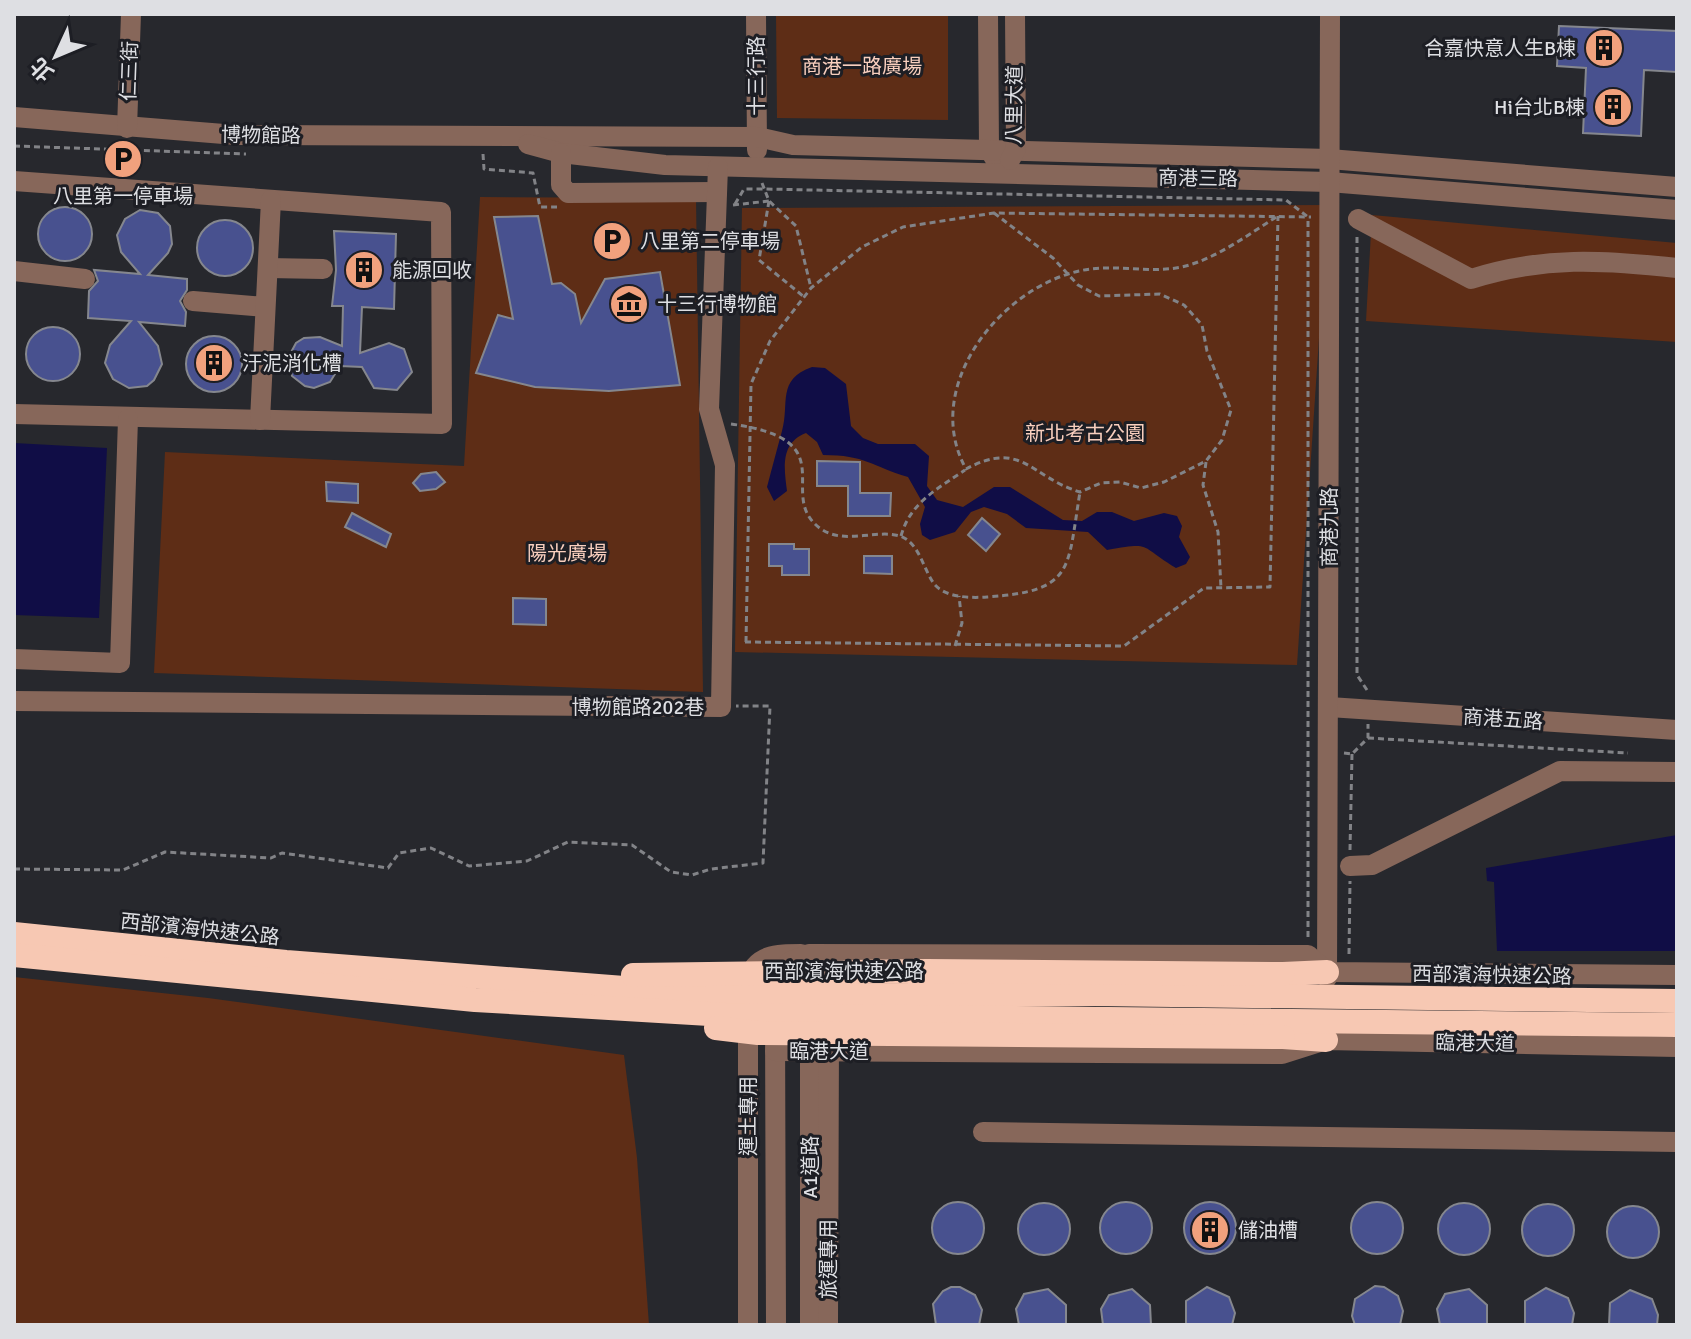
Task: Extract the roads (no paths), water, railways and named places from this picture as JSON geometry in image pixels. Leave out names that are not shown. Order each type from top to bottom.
[{"type":"highway","name":"西部濱海快速公路","points":[[14,934],[726,1015],[1677,1025]]},
{"type":"highway","name":"西部濱海快速公路","points":[[14,955],[476,988],[728,996],[1094,994],[1677,1004]]},
{"type":"highway","points":[[476,988],[927,971],[1327,972]]},
{"type":"highway","points":[[476,988],[758,1033],[1283,1037],[1326,1040]]},
{"type":"street","name":"仁三街","points":[[127,128],[131,14]]},
{"type":"street","name":"十三行路","points":[[756,14],[756,167]]},
{"type":"street","name":"八里大道","points":[[988,14],[989,149],[1002,174]]},
{"type":"street","name":"八里大道","points":[[1002,174],[1016,149],[1015,14]]},
{"type":"street","name":"商港九路","points":[[1326,1040],[1330,14]]},
{"type":"street","name":"博物館路","points":[[14,117],[236,135],[757,137]]},
{"type":"street","name":"十三行路","points":[[718,167],[757,137]]},
{"type":"street","name":"商港三路","points":[[757,137],[793,145],[1329,159],[1677,187]]},
{"type":"street","name":"博物館路","points":[[509,138],[561,153],[718,167]]},
{"type":"street","points":[[561,153],[561,185],[568,193],[717,192]]},
{"type":"street","name":"商港三路","points":[[718,167],[1329,182],[1677,210]]},
{"type":"street","name":"博物館路202巷","points":[[14,701],[721,707],[725,465],[709,409],[718,167]]},
{"type":"street","points":[[14,181],[441,212],[442,424],[14,414]]},
{"type":"street","points":[[260,420],[271,200]]},
{"type":"street","points":[[1358,219],[1471,279],[1541,262],[1595,259],[1677,268]]},
{"type":"street","points":[[268,268],[323,269]]},
{"type":"street","points":[[14,271],[85,279]]},
{"type":"street","points":[[193,301],[265,307]]},
{"type":"street","points":[[14,659],[120,663],[128,419]]},
{"type":"street","name":"商港五路","points":[[1329,707],[1677,730]]},
{"type":"street","points":[[1350,866],[1372,865],[1560,771],[1677,772]]},
{"type":"street","points":[[809,954],[1308,955],[1327,972],[1677,975]]},
{"type":"street","name":"臨港大道","points":[[809,954],[795,958],[780,972],[775,1005],[775,1051],[1282,1054],[1326,1040],[1677,1047]]},
{"type":"street","name":"運土專用","points":[[748,1325],[748,982],[756,965],[770,956],[809,954]]},
{"type":"street","points":[[775,1005],[1326,1009],[1677,1004]]},
{"type":"street","name":"A1道路","points":[[810,1325],[810,1228],[823,1007]]},
{"type":"street","points":[[1326,1009],[1677,1018]]},
{"type":"street","name":"A1道路","points":[[775,1051],[776,1325]]},
{"type":"street","name":"旅運專用","points":[[820,1051],[828,1325]]},
{"type":"street","points":[[983,1132],[1677,1142]]},
{"type":"street","points":[[775,1227],[810,1228]]},
{"type":"place","name":"合嘉快意人生B棟","points":[[1604,48]]},
{"type":"place","name":"Hi台北B棟","points":[[1613,107]]},
{"type":"place","name":"八里第一停車場","points":[[123,159]]},
{"type":"place","name":"八里第二停車場","points":[[612,241]]},
{"type":"place","name":"能源回收","points":[[364,270]]},
{"type":"place","name":"十三行博物館","points":[[629,304]]},
{"type":"place","name":"汙泥消化槽","points":[[214,363]]},
{"type":"place","name":"儲油槽","points":[[1210,1230]]},
{"type":"park label","name":"商港一路廣場","points":[[862,66]]},
{"type":"park label","name":"新北考古公園","points":[[1085,433]]},
{"type":"park label","name":"陽光廣場","points":[[567,553]]}]
